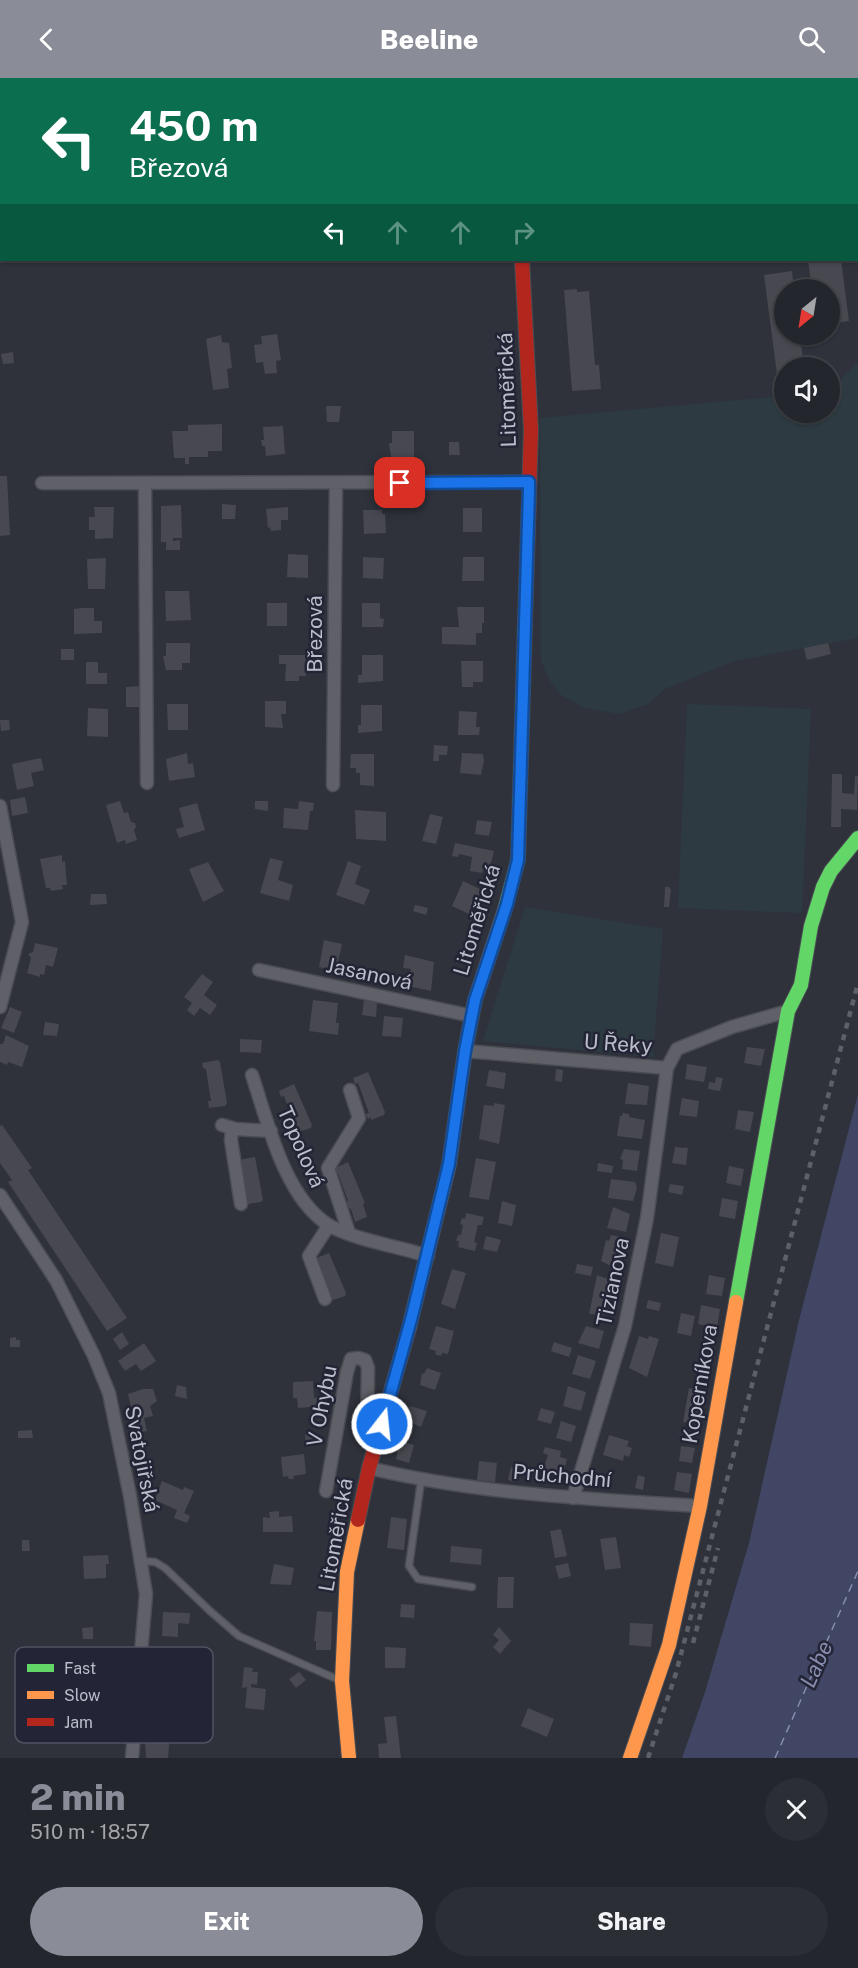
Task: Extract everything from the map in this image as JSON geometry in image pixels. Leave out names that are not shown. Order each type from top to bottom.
[{"type":"main road","name":"Litoměřická","points":[[349,1758],[342,1681],[347,1572],[369,1468],[428,1256],[449,1164],[465,1051],[475,1000],[507,904],[518,860],[531,430],[522,261]]},
{"type":"main road","name":"Koperníkova","points":[[630,1758],[669,1645],[700,1506],[788,1011],[801,985],[811,926],[823,887],[831,872],[858,838]]},
{"type":"street","points":[[42,483],[529,482]]},
{"type":"street","name":"Březová","points":[[333,785],[336,483]]},
{"type":"street","points":[[145,484],[147,783]]},
{"type":"street","points":[[0,806],[22,922],[0,1007]]},
{"type":"street","name":"Jasanová","points":[[259,970],[472,1016]]},
{"type":"street","name":"U Řeky","points":[[465,1051],[667,1068],[677,1049],[732,1026],[788,1011]]},
{"type":"street","name":"Tizianova","points":[[573,1498],[625,1326],[647,1218],[667,1068]]},
{"type":"street","name":"Topolová","points":[[252,1075],[291,1181],[308,1208],[329,1225],[349,1233],[428,1256]]},
{"type":"street","name":"Topolová","points":[[349,1233],[328,1168],[358,1118],[350,1090]]},
{"type":"street","points":[[241,1204],[227,1126],[271,1131]]},
{"type":"street","name":"Svatojiřská","points":[[0,1195],[56,1280],[94,1356],[109,1393],[130,1496],[146,1594],[141,1647]]},
{"type":"street","points":[[325,1299],[309,1256],[329,1225]]},
{"type":"street","name":"V Ohybu","points":[[326,1491],[351,1359],[365,1360],[368,1368],[368,1427],[375,1446]]},
{"type":"street","name":"Průchodní","points":[[369,1468],[421,1480],[573,1498],[700,1506]]},
{"type":"street","name":"Svatojiřská","points":[[132,1758],[133,1743]]},
{"type":"lane","points":[[421,1480],[409,1566],[418,1579],[472,1587]]},
{"type":"lane","points":[[140,1561],[155,1562],[165,1568],[239,1636],[342,1681]]},
{"type":"shaded area","points":[[858,362],[858,638],[734,661],[665,689],[648,704],[619,714],[585,708],[561,695],[549,680],[541,661],[540,418],[774,397],[774,423],[840,423],[840,380]]},
{"type":"shaded area","points":[[687,704],[811,709],[802,913],[678,908]]},
{"type":"shaded area","points":[[525,907],[663,929],[653,1057],[483,1041]]},
{"type":"water","name":"Labe","points":[[858,1094],[858,1758],[682,1758],[705,1692],[749,1543],[799,1320]]},
{"type":"building","points":[[808,261],[841,261],[849,321],[840,322],[840,279],[811,279]]},
{"type":"building","points":[[792,271],[793,279],[774,279],[774,345],[801,345],[803,357],[775,357],[764,275]]},
{"type":"building","points":[[577,289],[577,292],[589,291],[595,365],[599,365],[601,389],[572,391],[564,290]]},
{"type":"building","points":[[277,334],[281,360],[276,361],[277,373],[265,374],[263,362],[256,363],[254,345],[262,344],[261,336]]},
{"type":"building","points":[[221,335],[222,342],[229,343],[232,368],[227,369],[229,388],[213,390],[206,339]]},
{"type":"building","points":[[13,352],[14,363],[3,364],[1,354]]},
{"type":"building","points":[[326,406],[341,406],[339,422],[327,422]]},
{"type":"building","points":[[222,424],[222,451],[208,451],[208,457],[189,457],[189,464],[185,464],[185,458],[174,458],[172,431],[188,431],[188,425]]},
{"type":"building","points":[[283,426],[285,454],[266,456],[265,446],[262,446],[261,440],[264,440],[263,427]]},
{"type":"building","points":[[392,431],[414,431],[414,458],[391,457],[389,443],[392,443]]},
{"type":"building","points":[[449,442],[459,442],[460,455],[449,455]]},
{"type":"building","points":[[0,476],[7,476],[10,535],[0,536]]},
{"type":"building","points":[[222,504],[236,505],[235,519],[222,519]]},
{"type":"building","points":[[181,505],[182,538],[173,538],[173,541],[180,540],[180,550],[166,550],[166,542],[161,542],[161,506]]},
{"type":"building","points":[[94,507],[114,507],[113,538],[95,539],[95,530],[89,530],[89,517],[95,517]]},
{"type":"building","points":[[288,507],[288,520],[281,520],[281,530],[271,531],[270,527],[268,528],[266,509]]},
{"type":"building","points":[[463,508],[482,508],[482,532],[463,532]]},
{"type":"building","points":[[363,510],[382,510],[382,514],[385,514],[386,533],[364,534]]},
{"type":"building","points":[[288,554],[308,555],[308,578],[287,577]]},
{"type":"building","points":[[363,557],[384,558],[383,579],[363,578]]},
{"type":"building","points":[[463,557],[484,557],[484,581],[462,581]]},
{"type":"building","points":[[106,558],[105,589],[88,589],[87,559]]},
{"type":"building","points":[[165,591],[189,591],[191,620],[166,621]]},
{"type":"building","points":[[267,603],[287,603],[287,626],[267,626]]},
{"type":"building","points":[[362,603],[380,603],[380,618],[384,619],[383,627],[362,627]]},
{"type":"building","points":[[457,607],[484,607],[482,633],[476,633],[476,645],[442,644],[442,627],[459,627]]},
{"type":"building","points":[[94,608],[94,621],[102,621],[102,633],[74,634],[74,609]]},
{"type":"building","points":[[166,643],[190,643],[190,663],[182,663],[182,670],[166,670],[163,656],[166,656]]},
{"type":"building","points":[[828,643],[831,654],[807,660],[804,648]]},
{"type":"building","points":[[61,649],[74,649],[74,660],[61,660]]},
{"type":"building","points":[[279,655],[307,655],[306,676],[299,676],[299,681],[285,681],[286,664],[279,664]]},
{"type":"building","points":[[362,655],[383,655],[383,681],[358,683],[358,675],[362,675]]},
{"type":"building","points":[[461,661],[483,661],[483,682],[473,682],[473,687],[462,687]]},
{"type":"building","points":[[86,662],[98,662],[98,673],[107,673],[107,684],[86,684]]},
{"type":"building","points":[[140,686],[141,707],[126,707],[126,687]]},
{"type":"building","points":[[265,701],[286,701],[286,714],[281,714],[283,728],[265,727]]},
{"type":"building","points":[[167,704],[188,704],[188,730],[168,730]]},
{"type":"building","points":[[361,705],[382,705],[382,731],[358,733],[358,725],[361,725]]},
{"type":"building","points":[[88,708],[108,709],[108,737],[87,736]]},
{"type":"building","points":[[459,711],[477,712],[476,727],[480,727],[479,735],[458,735]]},
{"type":"building","points":[[0,720],[9,720],[10,730],[1,731]]},
{"type":"building","points":[[434,745],[448,746],[447,755],[439,755],[439,761],[433,761]]},
{"type":"building","points":[[187,753],[188,764],[193,763],[195,777],[169,781],[166,759]]},
{"type":"building","points":[[462,753],[483,754],[481,775],[460,773]]},
{"type":"building","points":[[351,754],[374,754],[374,786],[360,785],[360,773],[356,773],[356,768],[350,768]]},
{"type":"building","points":[[41,758],[44,770],[31,773],[34,786],[17,790],[12,764]]},
{"type":"building","points":[[832,774],[842,774],[842,793],[854,794],[855,776],[858,776],[857,810],[841,809],[841,827],[831,827]]},
{"type":"building","points":[[25,797],[28,813],[12,816],[10,800]]},
{"type":"building","points":[[120,801],[124,813],[128,812],[131,822],[135,823],[136,827],[134,830],[137,840],[126,844],[125,840],[117,843],[106,805]]},
{"type":"building","points":[[255,801],[268,801],[268,811],[255,809]]},
{"type":"building","points":[[299,801],[314,803],[313,811],[310,811],[308,830],[283,828],[284,808],[298,809]]},
{"type":"building","points":[[197,803],[205,830],[179,838],[176,829],[184,827],[179,808]]},
{"type":"building","points":[[355,810],[386,812],[386,841],[356,839]]},
{"type":"building","points":[[430,814],[443,817],[436,844],[422,841]]},
{"type":"building","points":[[477,820],[492,822],[489,836],[475,834]]},
{"type":"building","points":[[455,843],[494,851],[489,872],[470,871],[472,857],[459,854],[458,857],[452,856]]},
{"type":"building","points":[[62,855],[62,862],[65,861],[67,885],[62,885],[63,889],[51,891],[50,888],[46,888],[40,859]]},
{"type":"building","points":[[270,858],[283,861],[278,880],[293,885],[289,901],[260,893]]},
{"type":"building","points":[[348,861],[361,866],[355,884],[370,890],[364,905],[336,895]]},
{"type":"building","points":[[208,862],[224,891],[203,902],[189,869]]},
{"type":"building","points":[[463,881],[482,890],[471,915],[452,906]]},
{"type":"building","points":[[665,887],[671,890],[669,907],[664,907]]},
{"type":"building","points":[[91,894],[106,894],[107,904],[90,905]]},
{"type":"building","points":[[415,905],[428,908],[426,915],[413,911]]},
{"type":"building","points":[[324,940],[342,944],[336,971],[319,967]]},
{"type":"building","points":[[35,943],[58,948],[53,967],[46,965],[44,975],[40,974],[40,977],[27,973],[31,958],[28,954],[33,952]]},
{"type":"building","points":[[405,955],[434,962],[431,991],[408,986],[411,969],[403,968]]},
{"type":"building","points":[[202,974],[213,982],[204,995],[217,1005],[210,1015],[200,1008],[194,1016],[187,1010],[192,1003],[184,997]]},
{"type":"building","points":[[313,1000],[338,1003],[336,1023],[339,1023],[338,1035],[309,1031]]},
{"type":"building","points":[[364,1000],[377,1002],[376,1017],[362,1015]]},
{"type":"building","points":[[10,1007],[22,1012],[14,1033],[1,1028]]},
{"type":"building","points":[[384,1016],[403,1018],[401,1037],[382,1036]]},
{"type":"building","points":[[45,1022],[59,1024],[57,1036],[43,1035]]},
{"type":"building","points":[[6,1035],[29,1046],[22,1067],[0,1062],[0,1044],[3,1044]]},
{"type":"building","points":[[240,1039],[262,1040],[261,1053],[240,1052]]},
{"type":"building","points":[[747,1047],[765,1049],[761,1066],[744,1063]]},
{"type":"building","points":[[218,1060],[227,1103],[225,1106],[209,1108],[208,1101],[211,1101],[206,1069],[203,1068],[202,1063]]},
{"type":"building","points":[[687,1064],[707,1067],[704,1082],[685,1079]]},
{"type":"building","points":[[556,1069],[563,1070],[562,1082],[555,1081]]},
{"type":"building","points":[[489,1070],[506,1073],[504,1089],[486,1086]]},
{"type":"building","points":[[368,1072],[385,1112],[384,1115],[371,1120],[371,1117],[368,1119],[366,1114],[369,1113],[358,1083],[355,1084],[353,1078]]},
{"type":"building","points":[[716,1077],[723,1078],[720,1091],[708,1089],[709,1082],[715,1083]]},
{"type":"building","points":[[628,1083],[649,1086],[647,1105],[625,1104]]},
{"type":"building","points":[[294,1084],[312,1125],[311,1128],[295,1133],[293,1127],[295,1126],[284,1096],[281,1097],[279,1091]]},
{"type":"building","points":[[682,1098],[699,1101],[697,1117],[679,1115]]},
{"type":"building","points":[[494,1103],[505,1105],[499,1144],[479,1139],[484,1105],[494,1106]]},
{"type":"building","points":[[738,1110],[754,1112],[750,1132],[735,1129]]},
{"type":"building","points":[[623,1113],[629,1114],[629,1117],[645,1120],[642,1139],[617,1136],[620,1116]]},
{"type":"building","points":[[2,1125],[32,1168],[28,1170],[127,1318],[107,1331],[8,1182],[12,1180],[0,1163],[0,1126]]},
{"type":"building","points":[[675,1147],[688,1148],[686,1165],[672,1163]]},
{"type":"building","points":[[624,1149],[640,1151],[637,1171],[622,1169],[623,1160],[620,1159]]},
{"type":"building","points":[[255,1157],[263,1200],[248,1204],[244,1198],[247,1197],[242,1166],[238,1160]]},
{"type":"building","points":[[476,1158],[496,1162],[489,1200],[469,1197]]},
{"type":"building","points":[[348,1162],[365,1203],[363,1204],[367,1217],[355,1222],[351,1209],[347,1208],[345,1202],[348,1201],[338,1173],[335,1174],[333,1169]]},
{"type":"building","points":[[598,1163],[613,1166],[612,1173],[597,1171]]},
{"type":"building","points":[[729,1166],[744,1169],[741,1186],[726,1183]]},
{"type":"building","points":[[611,1179],[635,1182],[637,1188],[633,1201],[608,1198]]},
{"type":"building","points":[[670,1184],[684,1186],[682,1195],[668,1192]]},
{"type":"building","points":[[722,1198],[738,1201],[735,1219],[719,1216]]},
{"type":"building","points":[[502,1201],[516,1205],[512,1226],[498,1223]]},
{"type":"building","points":[[613,1207],[630,1214],[626,1232],[607,1228]]},
{"type":"building","points":[[466,1213],[484,1217],[482,1225],[478,1225],[474,1242],[477,1243],[475,1251],[458,1247],[459,1241],[456,1241],[458,1235],[461,1235],[463,1225],[460,1224],[462,1218],[465,1219]]},
{"type":"building","points":[[661,1233],[679,1237],[673,1267],[655,1263]]},
{"type":"building","points":[[611,1235],[624,1238],[625,1244],[620,1265],[614,1264],[613,1267],[601,1261],[606,1240],[609,1241]]},
{"type":"building","points":[[486,1236],[501,1240],[497,1252],[483,1249]]},
{"type":"building","points":[[329,1253],[346,1293],[345,1296],[330,1301],[319,1264],[316,1265],[314,1259]]},
{"type":"building","points":[[577,1264],[593,1267],[591,1276],[575,1273]]},
{"type":"building","points":[[452,1269],[466,1273],[455,1309],[441,1304]]},
{"type":"building","points":[[597,1275],[616,1282],[609,1315],[589,1314]]},
{"type":"building","points":[[709,1275],[725,1278],[722,1296],[706,1294]]},
{"type":"building","points":[[648,1300],[661,1303],[659,1311],[646,1308]]},
{"type":"building","points":[[701,1305],[720,1309],[717,1328],[698,1324]]},
{"type":"building","points":[[681,1313],[695,1316],[691,1336],[677,1333]]},
{"type":"building","points":[[436,1326],[454,1331],[448,1354],[442,1353],[441,1356],[429,1349]]},
{"type":"building","points":[[586,1326],[604,1331],[599,1349],[578,1343]]},
{"type":"building","points":[[122,1332],[129,1344],[120,1350],[113,1339]]},
{"type":"building","points":[[639,1336],[659,1339],[647,1377],[629,1368]]},
{"type":"building","points":[[16,1337],[16,1340],[20,1340],[20,1347],[10,1347],[10,1338]]},
{"type":"building","points":[[554,1342],[572,1348],[569,1357],[551,1351]]},
{"type":"building","points":[[144,1343],[156,1361],[141,1371],[136,1364],[125,1371],[118,1361]]},
{"type":"building","points":[[578,1355],[596,1361],[590,1379],[572,1374]]},
{"type":"building","points":[[427,1368],[441,1373],[435,1390],[420,1385],[422,1373],[424,1374]]},
{"type":"building","points":[[313,1381],[314,1398],[321,1397],[322,1406],[298,1408],[297,1398],[293,1398],[293,1382]]},
{"type":"building","points":[[177,1385],[186,1387],[187,1399],[175,1396]]},
{"type":"building","points":[[568,1386],[586,1392],[581,1411],[563,1406]]},
{"type":"building","points":[[689,1388],[705,1391],[700,1425],[683,1422]]},
{"type":"building","points":[[143,1389],[153,1389],[157,1401],[150,1406],[153,1416],[144,1418],[147,1431],[134,1434],[131,1421],[134,1421],[128,1394]]},
{"type":"building","points":[[410,1406],[427,1411],[421,1427],[412,1423],[413,1418],[406,1416]]},
{"type":"building","points":[[541,1408],[555,1412],[551,1424],[537,1420]]},
{"type":"building","points":[[561,1421],[576,1426],[571,1442],[556,1438]]},
{"type":"building","points":[[32,1430],[33,1438],[18,1438],[18,1431]]},
{"type":"building","points":[[305,1434],[319,1434],[318,1445],[306,1445]]},
{"type":"building","points":[[609,1435],[629,1441],[627,1446],[632,1448],[629,1457],[624,1455],[623,1461],[603,1455]]},
{"type":"building","points":[[400,1441],[414,1445],[409,1463],[396,1459]]},
{"type":"building","points":[[681,1446],[695,1448],[692,1463],[679,1461]]},
{"type":"building","points":[[545,1447],[561,1451],[560,1457],[567,1459],[562,1476],[542,1474],[548,1455],[543,1453]]},
{"type":"building","points":[[304,1454],[306,1474],[293,1476],[294,1479],[289,1479],[288,1476],[283,1477],[281,1457]]},
{"type":"building","points":[[479,1461],[497,1463],[495,1482],[477,1480]]},
{"type":"building","points":[[511,1467],[519,1469],[516,1482],[508,1480]]},
{"type":"building","points":[[677,1472],[692,1474],[689,1493],[674,1490]]},
{"type":"building","points":[[638,1475],[645,1477],[643,1490],[635,1488]]},
{"type":"building","points":[[162,1481],[183,1490],[184,1487],[194,1491],[184,1513],[190,1516],[187,1523],[174,1518],[177,1510],[155,1500]]},
{"type":"building","points":[[279,1511],[279,1517],[292,1516],[293,1532],[263,1532],[263,1517],[270,1518],[269,1512]]},
{"type":"building","points":[[391,1517],[407,1519],[404,1550],[387,1548]]},
{"type":"building","points":[[561,1529],[567,1556],[555,1558],[550,1531]]},
{"type":"building","points":[[616,1537],[621,1568],[605,1570],[600,1539]]},
{"type":"building","points":[[22,1540],[29,1540],[30,1551],[22,1551]]},
{"type":"building","points":[[451,1546],[482,1549],[481,1565],[450,1562]]},
{"type":"building","points":[[108,1555],[106,1578],[84,1579],[83,1556]]},
{"type":"building","points":[[568,1563],[571,1576],[559,1579],[555,1566]]},
{"type":"building","points":[[274,1564],[294,1568],[291,1585],[270,1584]]},
{"type":"building","points":[[498,1577],[514,1577],[513,1608],[497,1608]]},
{"type":"building","points":[[401,1604],[415,1605],[414,1618],[400,1617]]},
{"type":"building","points":[[317,1611],[332,1612],[331,1650],[316,1650],[316,1641],[314,1641]]},
{"type":"building","points":[[163,1612],[190,1613],[189,1624],[178,1623],[178,1637],[162,1636]]},
{"type":"building","points":[[630,1623],[653,1624],[651,1647],[629,1645]]},
{"type":"building","points":[[93,1627],[93,1639],[83,1639],[82,1628]]},
{"type":"building","points":[[499,1627],[511,1641],[500,1654],[493,1647],[499,1640],[493,1635]]},
{"type":"building","points":[[385,1647],[406,1648],[405,1668],[385,1668]]},
{"type":"building","points":[[244,1667],[253,1668],[252,1672],[258,1672],[257,1685],[251,1684],[251,1687],[266,1689],[264,1710],[245,1708],[247,1687],[242,1688]]},
{"type":"building","points":[[299,1672],[306,1680],[296,1688],[289,1679]]},
{"type":"building","points":[[528,1708],[554,1719],[547,1737],[521,1726]]},
{"type":"building","points":[[396,1716],[401,1758],[379,1758],[378,1744],[387,1743],[384,1717]]},
{"type":"building","points":[[145,1743],[169,1743],[168,1758],[146,1758]]},
{"type":"ferry route","points":[[775,1758],[858,1571]]},
{"type":"railway","points":[[648,1758],[676,1673],[858,983]]},
{"type":"railway","points":[[693,1643],[718,1548]]},
{"type":"traffic: fast","points":[[505,909],[518,860],[525,623]]},
{"type":"traffic: fast","points":[[736,1302],[788,1011],[801,985],[811,926],[823,887],[831,871],[858,838]]},
{"type":"traffic: slow","points":[[409,1328],[449,1165],[465,1051],[475,1000],[505,909]]},
{"type":"traffic: slow","points":[[630,1758],[669,1645],[700,1506],[736,1302]]},
{"type":"traffic: slow","points":[[349,1758],[342,1681],[347,1572],[358,1520]]},
{"type":"traffic: jam","points":[[522,261],[531,430],[525,623]]},
{"type":"traffic: jam","points":[[358,1520],[369,1468],[409,1328]]},
{"type":"route","points":[[382,1424],[428,1256],[449,1164],[465,1051],[475,1000],[507,904],[518,860],[529,490],[529,482],[400,483]]}]
